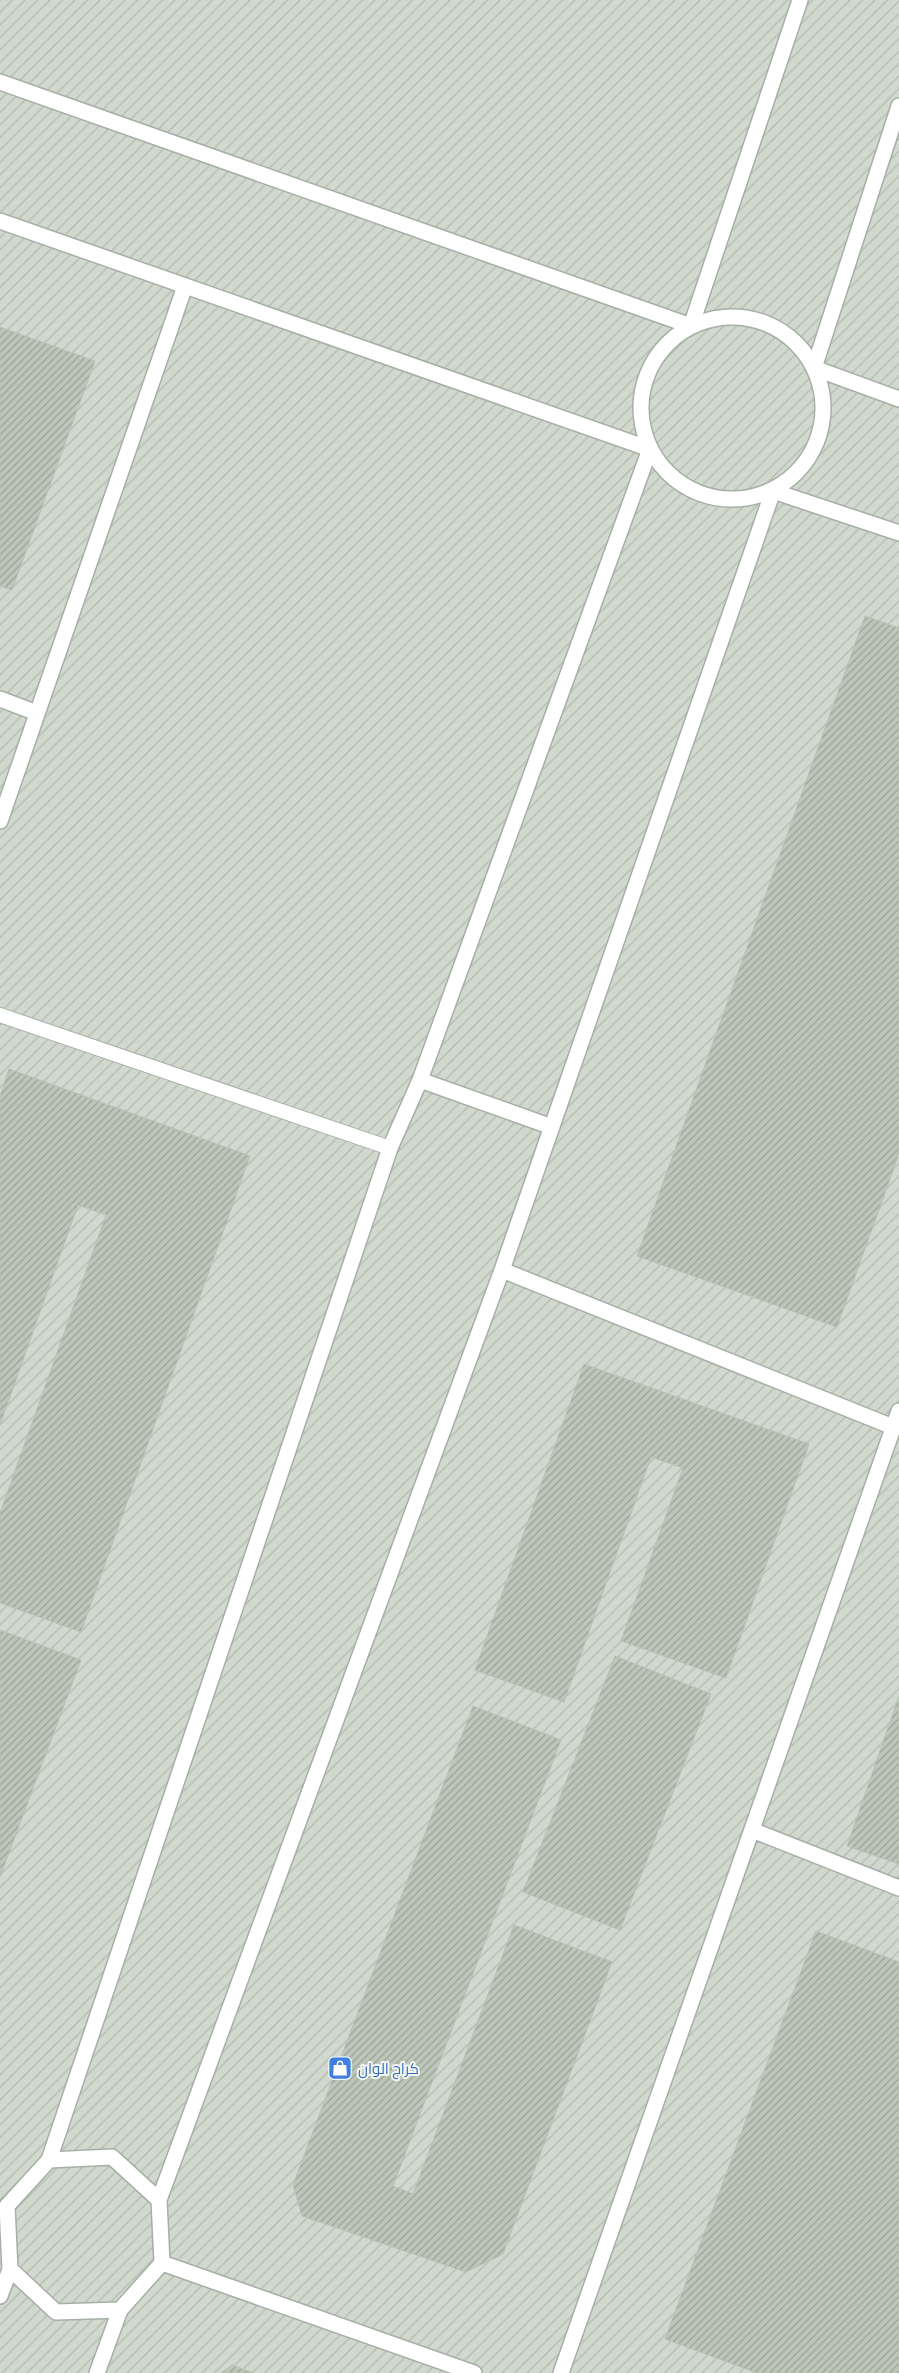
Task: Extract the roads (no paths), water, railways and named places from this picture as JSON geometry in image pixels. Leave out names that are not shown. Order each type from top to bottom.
[{"type":"street","points":[[691,326],[800,0]]},
{"type":"street","points":[[0,82],[691,326]]},
{"type":"street","points":[[814,368],[899,106]]},
{"type":"street","points":[[0,221],[650,449]]},
{"type":"street","points":[[0,821],[185,286]]},
{"type":"street","points":[[718,318],[747,318],[782,333],[797,345],[814,368],[822,395],[822,424],[813,451],[796,474],[773,490],[745,499],[717,498],[690,489],[666,472],[650,449],[642,421],[642,393],[650,366],[668,343],[691,326],[718,318]]},
{"type":"street","points":[[814,368],[899,399]]},
{"type":"street","points":[[0,2296],[10,2270],[3,2205],[49,2160],[390,1148],[420,1080],[650,449]]},
{"type":"street","points":[[773,490],[899,534]]},
{"type":"street","points":[[97,2373],[120,2310],[162,2263],[159,2200],[502,1270],[773,490]]},
{"type":"street","points":[[0,699],[37,713]]},
{"type":"street","points":[[420,1080],[552,1127]]},
{"type":"street","points":[[502,1270],[893,1427]]},
{"type":"street","points":[[561,2373],[899,1411]]},
{"type":"street","points":[[752,1830],[899,1888]]},
{"type":"street","points":[[49,2160],[112,2157],[159,2200]]},
{"type":"street","points":[[162,2263],[474,2373]]},
{"type":"street","points":[[10,2270],[56,2312],[120,2310]]},
{"type":"lane","points":[[0,1014],[390,1148]]},
{"type":"place","name":"كراج الوان","points":[[340,2068]]}]
